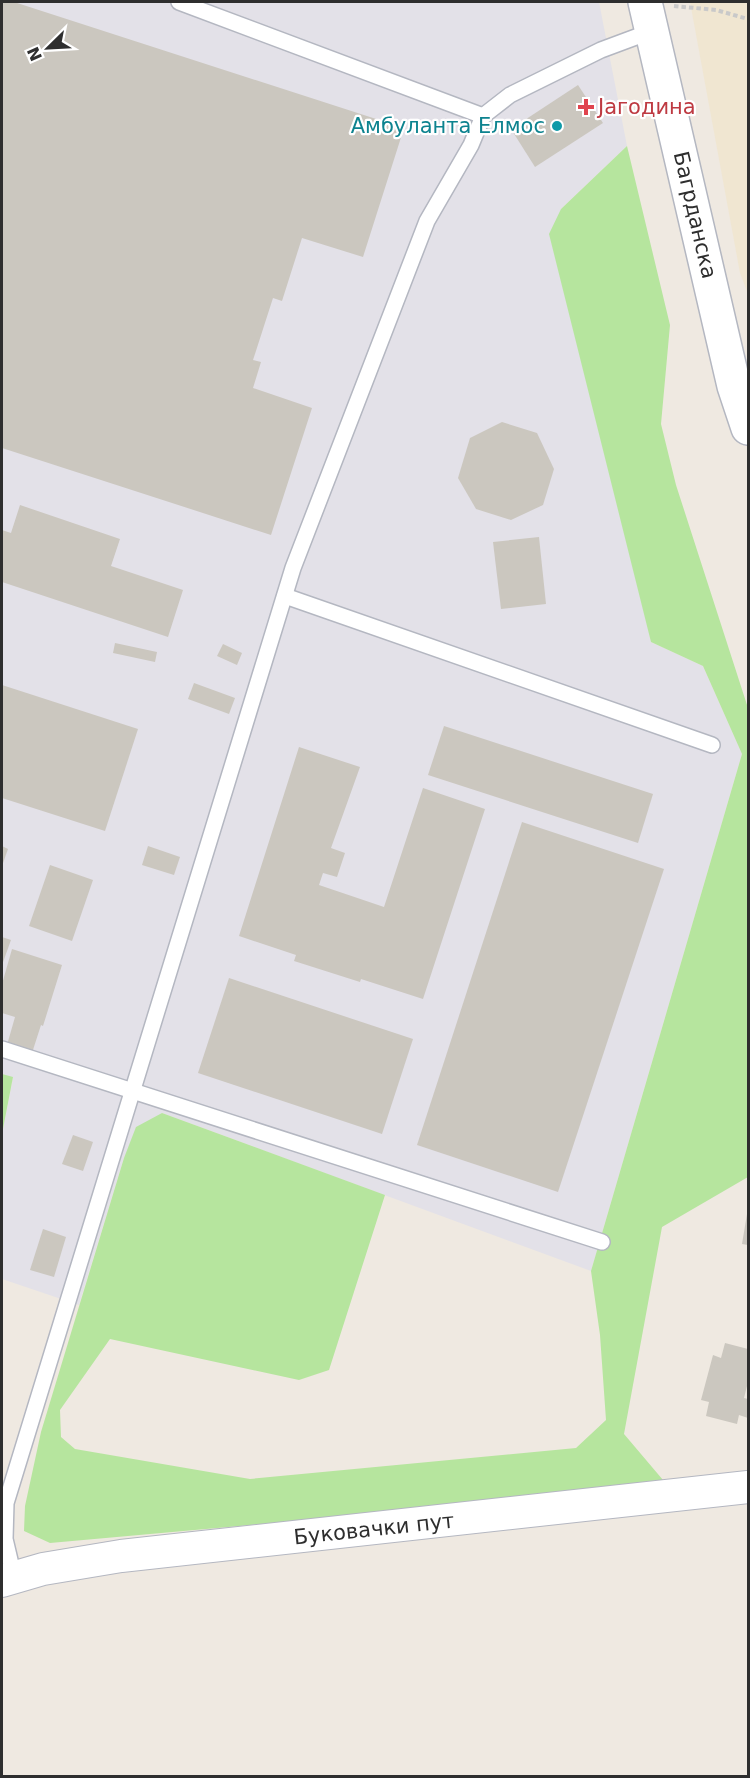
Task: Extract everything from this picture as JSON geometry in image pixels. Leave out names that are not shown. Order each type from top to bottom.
[{"type":"main road","name":"Багрданска","points":[[648,15],[741,388],[748,428]]},
{"type":"street","name":"Буковачки пут","points":[[8,1579],[43,1569],[121,1556],[748,1487]]},
{"type":"lane","points":[[178,2],[483,116]]},
{"type":"lane","points":[[8,1579],[5,1539],[6,1503],[293,568],[427,221],[471,145],[483,116],[510,96],[601,50],[648,15]]},
{"type":"lane","points":[[285,596],[712,745]]},
{"type":"lane","points":[[2,1049],[602,1242]]},
{"type":"path","points":[[648,15],[674,6],[716,9],[748,19]]},
{"type":"shaded area","points":[[2,2],[599,2],[627,146],[561,209],[651,642],[703,666],[742,754],[591,1271],[162,1113],[124,1158],[79,1305],[2,1279],[2,1134],[13,1078],[2,1074]]},
{"type":"shaded area","points":[[690,2],[748,2],[748,294],[740,273]]},
{"type":"green space","points":[[627,146],[670,325],[661,424],[676,485],[748,708],[748,1177],[662,1227],[624,1434],[663,1480],[495,1503],[50,1543],[24,1531],[25,1506],[41,1432],[124,1158],[136,1127],[162,1113],[385,1195],[329,1370],[299,1380],[110,1339],[60,1410],[61,1437],[75,1449],[250,1479],[576,1448],[606,1420],[600,1335],[591,1271],[742,754],[703,666],[651,642],[549,234],[561,209]]},
{"type":"green space","points":[[2,1074],[13,1077],[2,1134]]},
{"type":"building","points":[[2,2],[14,2],[404,128],[363,257],[302,238],[282,301],[273,298],[253,360],[261,362],[253,388],[312,408],[271,535],[2,448]]},
{"type":"building","name":"Амбуланта Елмос","points":[[578,85],[603,123],[535,167],[511,129]]},
{"type":"building","points":[[502,422],[537,433],[554,469],[543,505],[511,520],[476,509],[458,478],[470,438]]},
{"type":"building","points":[[20,505],[120,539],[111,566],[183,590],[168,637],[2,582],[2,530],[11,533]]},
{"type":"building","points":[[539,537],[546,604],[501,609],[493,542]]},
{"type":"building","points":[[115,643],[157,652],[155,662],[113,653]]},
{"type":"building","points":[[223,644],[242,653],[237,665],[217,656]]},
{"type":"building","points":[[194,683],[235,698],[229,714],[188,699]]},
{"type":"building","points":[[2,685],[138,729],[105,831],[2,798]]},
{"type":"building","points":[[444,726],[653,794],[638,843],[428,775]]},
{"type":"building","points":[[299,747],[360,767],[331,848],[345,853],[337,877],[323,873],[319,885],[384,907],[423,788],[485,809],[423,999],[294,961],[296,955],[239,936]]},
{"type":"building","points":[[522,822],[664,869],[558,1192],[417,1145]]},
{"type":"building","points":[[2,846],[8,849],[2,866]]},
{"type":"building","points":[[148,846],[180,857],[174,875],[142,865]]},
{"type":"building","points":[[50,865],[93,880],[72,941],[29,926]]},
{"type":"building","points":[[2,937],[11,940],[2,965]]},
{"type":"building","points":[[12,949],[62,965],[32,1053],[7,1045],[15,1017],[2,1013],[2,984]]},
{"type":"building","points":[[229,978],[413,1039],[382,1134],[198,1073]]},
{"type":"building","points":[[73,1135],[93,1142],[83,1171],[62,1164]]},
{"type":"building","points":[[748,1215],[748,1245],[742,1244]]},
{"type":"building","points":[[43,1229],[66,1237],[54,1277],[30,1270]]},
{"type":"building","points":[[725,1343],[748,1349],[748,1382],[744,1398],[748,1399],[748,1418],[739,1415],[737,1424],[706,1416],[709,1402],[701,1400],[713,1355],[721,1358]]},
{"type":"place","name":"Јагодина","points":[[586,107]]},
{"type":"place","name":"Амбуланта Елмос","points":[[557,126]]}]
